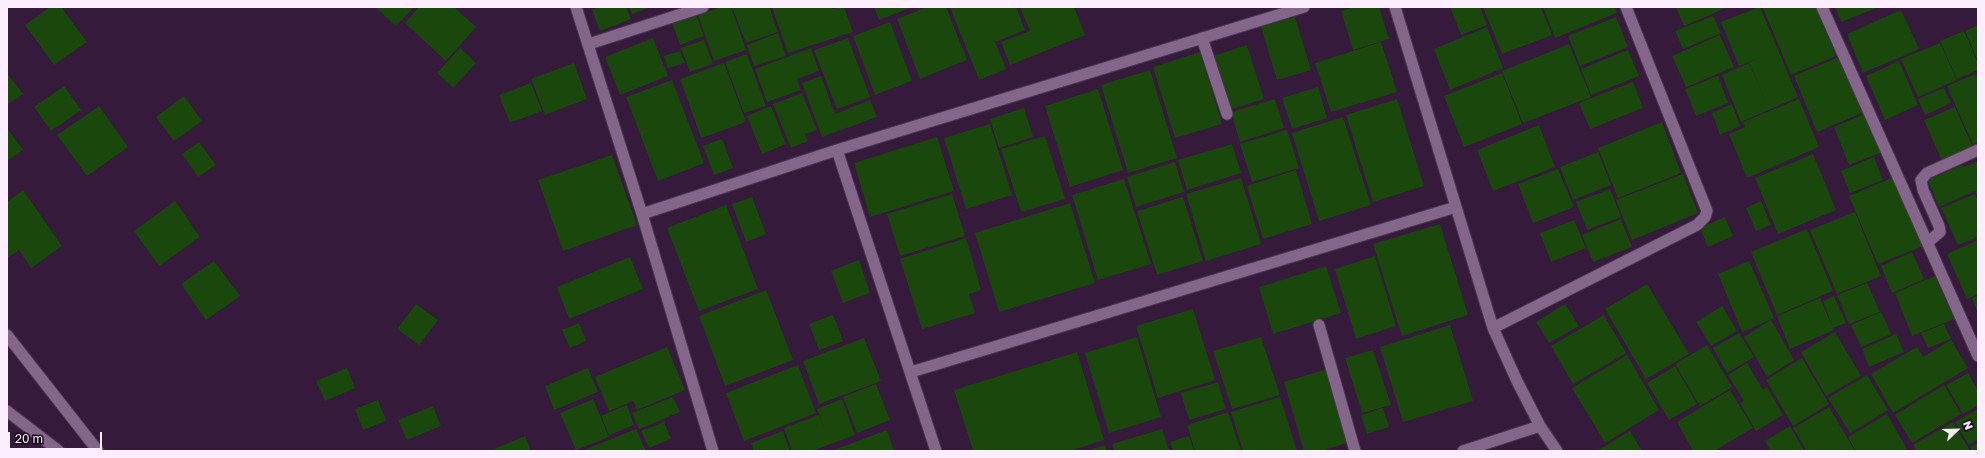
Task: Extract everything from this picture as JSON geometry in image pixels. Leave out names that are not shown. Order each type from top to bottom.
[{"type":"street","points":[[576,7],[642,214],[713,451]]},
{"type":"street","points":[[589,44],[703,7]]},
{"type":"street","points":[[642,214],[837,150],[1304,7]]},
{"type":"street","points":[[1395,7],[1493,328],[1517,381],[1540,426],[1557,451]]},
{"type":"street","points":[[1493,328],[1697,225],[1706,218],[1707,211],[1626,7]]},
{"type":"street","points":[[1822,7],[1978,356]]},
{"type":"street","points":[[1202,38],[1226,114]]},
{"type":"street","points":[[837,150],[936,451]]},
{"type":"street","points":[[1928,242],[1940,232],[1939,226],[1923,190],[1921,180],[1927,173],[1978,150]]},
{"type":"street","points":[[911,372],[1456,207]]},
{"type":"street","points":[[1319,325],[1355,451]]},
{"type":"street","points":[[7,335],[98,451]]},
{"type":"street","points":[[7,411],[59,451]]},
{"type":"street","points":[[1463,451],[1540,426]]},
{"type":"building","points":[[50,7],[61,7],[87,42],[54,65],[25,25]]},
{"type":"building","points":[[375,7],[414,7],[396,26]]},
{"type":"building","points":[[419,7],[454,7],[476,27],[446,61],[405,23]]},
{"type":"building","points":[[600,7],[626,7],[631,19],[600,31],[592,10]]},
{"type":"building","points":[[629,7],[651,7],[632,14]]},
{"type":"building","points":[[721,7],[731,7],[746,50],[714,61],[698,15]]},
{"type":"building","points":[[732,7],[769,7],[778,32],[746,43]]},
{"type":"building","points":[[772,7],[831,7],[832,9],[844,7],[853,32],[788,53]]},
{"type":"building","points":[[874,7],[913,7],[879,20]]},
{"type":"building","points":[[928,7],[946,7],[967,60],[920,79],[897,19]]},
{"type":"building","points":[[950,7],[1016,7],[1025,30],[995,42],[1006,69],[979,80]]},
{"type":"building","points":[[1020,7],[1074,7],[1085,35],[1010,65],[1001,42],[1030,31]]},
{"type":"building","points":[[1355,7],[1379,7],[1389,39],[1353,50],[1341,11]]},
{"type":"building","points":[[1450,7],[1480,7],[1487,25],[1461,35]]},
{"type":"building","points":[[1483,7],[1541,7],[1552,35],[1502,54]]},
{"type":"building","points":[[1543,7],[1615,7],[1617,13],[1555,38]]},
{"type":"building","points":[[1676,7],[1728,7],[1684,26]]},
{"type":"building","points":[[1760,7],[1778,50],[1739,66],[1721,22]]},
{"type":"building","points":[[1816,7],[1836,56],[1791,75],[1763,8]]},
{"type":"building","points":[[1835,7],[1879,7],[1841,22]]},
{"type":"building","points":[[1901,10],[1919,49],[1863,73],[1847,34]]},
{"type":"building","points":[[695,12],[704,36],[680,45],[671,20]]},
{"type":"building","points":[[1713,16],[1721,33],[1683,49],[1675,31]]},
{"type":"building","points":[[1295,17],[1311,70],[1277,80],[1261,27]]},
{"type":"building","points":[[1616,17],[1628,47],[1580,66],[1568,36]]},
{"type":"building","points":[[890,22],[912,81],[875,95],[853,36]]},
{"type":"building","points":[[1978,25],[1978,61],[1965,31]]},
{"type":"building","points":[[1487,27],[1503,68],[1450,90],[1434,49]]},
{"type":"building","points":[[1964,31],[1978,63],[1978,70],[1957,79],[1940,41]]},
{"type":"building","points":[[778,33],[786,56],[754,66],[747,45]]},
{"type":"building","points":[[1720,35],[1734,67],[1686,87],[1672,56]]},
{"type":"building","points":[[653,38],[668,76],[620,95],[605,57]]},
{"type":"building","points":[[848,38],[870,97],[837,109],[814,50]]},
{"type":"building","points":[[704,40],[713,64],[690,72],[681,48]]},
{"type":"building","points":[[1381,42],[1397,92],[1331,112],[1315,63]]},
{"type":"building","points":[[1940,43],[1957,80],[1918,97],[1901,59]]},
{"type":"building","points":[[1569,44],[1591,97],[1523,123],[1502,71]]},
{"type":"building","points":[[1247,45],[1264,99],[1229,110],[1213,56]]},
{"type":"building","points":[[460,48],[476,63],[453,88],[437,73]]},
{"type":"building","points":[[811,48],[819,71],[797,79],[801,90],[767,102],[755,69]]},
{"type":"building","points":[[1628,50],[1639,76],[1591,95],[1581,69]]},
{"type":"building","points":[[1778,50],[1798,97],[1741,122],[1722,75],[1749,63],[1768,106],[1749,62]]},
{"type":"building","points":[[680,51],[685,63],[668,68],[664,56]]},
{"type":"building","points":[[1200,52],[1222,124],[1175,138],[1153,67]]},
{"type":"building","points":[[747,54],[766,106],[744,113],[725,62]]},
{"type":"building","points":[[1839,57],[1862,113],[1817,132],[1794,76]]},
{"type":"building","points":[[1899,61],[1918,105],[1885,120],[1866,76]]},
{"type":"building","points":[[574,63],[587,99],[545,115],[531,79]]},
{"type":"building","points":[[724,63],[746,122],[701,138],[680,79]]},
{"type":"building","points":[[1150,70],[1177,158],[1128,173],[1101,85]]},
{"type":"building","points":[[7,73],[23,94],[7,105]]},
{"type":"building","points":[[1502,73],[1522,124],[1464,147],[1444,96]]},
{"type":"building","points":[[1975,74],[1978,82],[1978,142],[1973,145],[1947,86]]},
{"type":"building","points":[[821,76],[835,114],[870,100],[877,117],[822,137],[802,83]]},
{"type":"building","points":[[1718,76],[1728,103],[1696,116],[1685,89]]},
{"type":"building","points":[[672,80],[704,163],[658,181],[626,97]]},
{"type":"building","points":[[1633,82],[1643,108],[1590,129],[1579,103]]},
{"type":"building","points":[[531,83],[542,111],[510,123],[499,95]]},
{"type":"building","points":[[64,86],[81,110],[51,131],[34,107]]},
{"type":"building","points":[[1318,87],[1327,118],[1292,129],[1282,98]]},
{"type":"building","points":[[1944,88],[1951,103],[1925,115],[1918,99]]},
{"type":"building","points":[[1098,89],[1123,170],[1070,187],[1045,106]]},
{"type":"building","points":[[802,93],[817,130],[805,134],[808,141],[791,148],[773,104]]},
{"type":"building","points":[[184,96],[202,121],[174,141],[156,117]]},
{"type":"building","points":[[1275,99],[1284,128],[1240,142],[1231,112]]},
{"type":"building","points":[[1397,99],[1424,186],[1373,202],[1346,115]]},
{"type":"building","points":[[1799,99],[1819,147],[1747,178],[1729,134],[1745,127],[1743,122]]},
{"type":"building","points":[[1732,104],[1740,126],[1720,135],[1712,113]]},
{"type":"building","points":[[99,106],[128,147],[87,176],[57,135]]},
{"type":"building","points":[[771,106],[786,144],[762,154],[747,116]]},
{"type":"building","points":[[1955,107],[1974,150],[1943,163],[1924,120]]},
{"type":"building","points":[[1024,108],[1033,137],[999,148],[990,119]]},
{"type":"building","points":[[1867,113],[1883,152],[1849,165],[1834,127]]},
{"type":"building","points":[[1343,117],[1371,205],[1319,221],[1292,133]]},
{"type":"building","points":[[1662,122],[1681,173],[1618,198],[1598,148]]},
{"type":"building","points":[[990,124],[1012,195],[966,209],[944,138]]},
{"type":"building","points":[[1539,125],[1555,167],[1493,191],[1477,150]]},
{"type":"building","points":[[7,128],[23,150],[7,161]]},
{"type":"building","points":[[1287,130],[1299,168],[1252,182],[1240,144]]},
{"type":"building","points":[[1045,136],[1065,199],[1021,212],[1001,149]]},
{"type":"building","points":[[937,137],[954,191],[870,217],[854,163]]},
{"type":"building","points":[[722,139],[733,168],[714,175],[703,146]]},
{"type":"building","points":[[199,142],[216,165],[198,177],[182,154]]},
{"type":"building","points":[[1232,144],[1241,173],[1187,190],[1178,160]]},
{"type":"building","points":[[1598,152],[1611,185],[1573,200],[1560,167]]},
{"type":"building","points":[[1813,154],[1836,210],[1778,234],[1755,178]]},
{"type":"building","points":[[612,155],[637,225],[563,251],[538,180]]},
{"type":"building","points":[[1874,157],[1883,180],[1850,193],[1841,171]]},
{"type":"building","points":[[1978,161],[1978,199],[1975,191],[1939,207],[1928,180],[1962,165],[1964,167]]},
{"type":"building","points":[[1175,162],[1184,192],[1136,207],[1127,177]]},
{"type":"building","points":[[1558,169],[1574,207],[1533,223],[1518,184]]},
{"type":"building","points":[[1296,170],[1312,224],[1263,239],[1247,186]]},
{"type":"building","points":[[1683,174],[1698,213],[1632,240],[1616,200]]},
{"type":"building","points":[[1894,177],[1923,246],[1878,264],[1849,196]]},
{"type":"building","points":[[1241,178],[1261,244],[1206,261],[1186,194]]},
{"type":"building","points":[[1124,179],[1151,264],[1098,280],[1072,195]]},
{"type":"building","points":[[1610,189],[1621,217],[1587,230],[1576,202]]},
{"type":"building","points":[[23,190],[62,246],[31,268],[19,250],[7,258],[7,202]]},
{"type":"building","points":[[952,194],[965,236],[900,256],[887,214]]},
{"type":"building","points":[[1975,194],[1978,201],[1978,237],[1958,245],[1941,208]]},
{"type":"building","points":[[752,197],[766,234],[746,242],[732,204]]},
{"type":"building","points":[[1183,197],[1203,261],[1157,275],[1137,211]]},
{"type":"building","points":[[175,201],[200,237],[159,266],[134,231]]},
{"type":"building","points":[[1761,201],[1771,225],[1756,231],[1746,208]]},
{"type":"building","points":[[1070,203],[1095,283],[999,312],[975,233]]},
{"type":"building","points":[[726,205],[758,289],[699,311],[667,228]]},
{"type":"building","points":[[1855,212],[1881,276],[1837,294],[1810,230]]},
{"type":"building","points":[[1725,217],[1733,236],[1708,247],[1700,228]]},
{"type":"building","points":[[1621,219],[1632,247],[1593,262],[1582,235]]},
{"type":"building","points":[[1574,220],[1586,248],[1551,262],[1540,233]]},
{"type":"building","points":[[1440,224],[1468,315],[1402,336],[1373,244]]},
{"type":"building","points":[[1807,229],[1833,291],[1777,315],[1751,252]]},
{"type":"building","points":[[966,238],[981,290],[969,294],[975,313],[922,329],[900,259]]},
{"type":"building","points":[[1978,240],[1978,294],[1967,299],[1947,254]]},
{"type":"building","points":[[1912,252],[1924,279],[1892,293],[1881,266]]},
{"type":"building","points":[[1375,256],[1396,326],[1356,339],[1335,269]]},
{"type":"building","points":[[630,257],[643,289],[569,319],[557,287]]},
{"type":"building","points":[[859,260],[870,293],[843,303],[831,271]]},
{"type":"building","points":[[214,261],[240,296],[206,320],[181,284]]},
{"type":"building","points":[[1749,261],[1774,318],[1742,332],[1718,274]]},
{"type":"building","points":[[1326,266],[1341,313],[1273,334],[1259,287]]},
{"type":"building","points":[[1935,276],[1954,319],[1912,336],[1895,293]]},
{"type":"building","points":[[1867,283],[1880,312],[1849,324],[1837,295]]},
{"type":"building","points":[[1647,284],[1689,354],[1646,379],[1605,309]]},
{"type":"building","points":[[766,290],[793,360],[725,386],[699,316]]},
{"type":"building","points":[[1834,296],[1846,323],[1833,328],[1823,301]]},
{"type":"building","points":[[1978,296],[1978,313],[1972,298]]},
{"type":"building","points":[[1820,298],[1834,330],[1790,349],[1777,316]]},
{"type":"building","points":[[416,304],[438,320],[419,345],[397,329]]},
{"type":"building","points":[[1565,304],[1579,326],[1549,343],[1536,322]]},
{"type":"building","points":[[1722,306],[1737,331],[1711,346],[1696,322]]},
{"type":"building","points":[[1193,309],[1215,380],[1158,398],[1136,326]]},
{"type":"building","points":[[1881,312],[1891,334],[1861,347],[1851,325]]},
{"type":"building","points":[[833,315],[843,341],[819,350],[809,324]]},
{"type":"building","points":[[1604,315],[1626,353],[1573,384],[1551,346]]},
{"type":"building","points":[[1771,320],[1794,360],[1767,377],[1744,337]]},
{"type":"building","points":[[579,323],[586,341],[570,348],[562,330]]},
{"type":"building","points":[[1944,324],[1951,339],[1928,348],[1921,333]]},
{"type":"building","points":[[1450,325],[1473,401],[1403,422],[1380,347]]},
{"type":"building","points":[[1835,332],[1861,376],[1826,396],[1801,352]]},
{"type":"building","points":[[1739,333],[1754,357],[1727,373],[1713,348]]},
{"type":"building","points":[[1896,334],[1904,352],[1869,367],[1862,349]]},
{"type":"building","points":[[1137,337],[1161,417],[1109,433],[1085,353]]},
{"type":"building","points":[[1261,337],[1280,395],[1232,409],[1213,351]]},
{"type":"building","points":[[864,338],[881,381],[819,404],[803,361]]},
{"type":"building","points":[[1951,340],[1968,368],[1893,413],[1871,374],[1917,347],[1923,357]]},
{"type":"building","points":[[1707,345],[1732,387],[1700,406],[1675,364]]},
{"type":"building","points":[[667,347],[685,390],[637,410],[633,401],[609,411],[595,377]]},
{"type":"building","points":[[1373,350],[1391,405],[1362,413],[1345,358]]},
{"type":"building","points":[[1077,352],[1104,440],[1070,451],[973,451],[954,390]]},
{"type":"building","points":[[1627,355],[1659,410],[1605,443],[1572,388]]},
{"type":"building","points":[[1802,358],[1829,404],[1793,426],[1766,380]]},
{"type":"building","points":[[1747,363],[1763,390],[1767,387],[1783,415],[1756,431],[1740,403],[1744,401],[1728,375]]},
{"type":"building","points":[[798,365],[816,413],[744,441],[726,393]]},
{"type":"building","points":[[1675,366],[1697,404],[1669,420],[1647,383]]},
{"type":"building","points":[[347,368],[355,388],[325,401],[316,381]]},
{"type":"building","points":[[588,368],[598,392],[554,410],[545,386]]},
{"type":"building","points":[[1327,369],[1350,442],[1321,451],[1304,451],[1284,382]]},
{"type":"building","points":[[1968,373],[1978,391],[1978,405],[1963,414],[1946,385]]},
{"type":"building","points":[[1867,375],[1888,410],[1850,433],[1828,398]]},
{"type":"building","points":[[1218,382],[1226,409],[1189,420],[1181,393]]},
{"type":"building","points":[[876,384],[890,420],[857,433],[843,397]]},
{"type":"building","points":[[1944,385],[1961,414],[1912,443],[1895,415]]},
{"type":"building","points":[[1730,390],[1753,428],[1714,451],[1693,451],[1677,422]]},
{"type":"building","points":[[673,397],[680,412],[639,429],[632,413]]},
{"type":"building","points":[[1280,397],[1297,451],[1243,451],[1231,412]]},
{"type":"building","points":[[593,399],[609,437],[576,450],[560,413]]},
{"type":"building","points":[[842,399],[855,435],[812,451],[792,451],[784,428],[819,415],[829,441],[817,409]]},
{"type":"building","points":[[378,400],[386,421],[363,430],[355,409]]},
{"type":"building","points":[[627,405],[634,425],[609,435],[601,416]]},
{"type":"building","points":[[433,406],[441,426],[407,440],[398,420]]},
{"type":"building","points":[[1829,407],[1855,451],[1807,451],[1793,428]]},
{"type":"building","points":[[1383,408],[1389,427],[1367,434],[1361,415]]},
{"type":"building","points":[[1978,409],[1978,439],[1969,445],[1955,422]]},
{"type":"building","points":[[1228,412],[1241,451],[1195,451],[1187,425]]},
{"type":"building","points":[[1887,414],[1907,449],[1904,451],[1856,451],[1848,437]]},
{"type":"building","points":[[664,422],[671,439],[649,448],[641,431]]},
{"type":"building","points":[[1953,422],[1970,451],[1917,451],[1913,445]]},
{"type":"building","points":[[1790,426],[1804,451],[1768,451],[1770,450],[1765,441]]},
{"type":"building","points":[[636,429],[646,451],[582,451]]},
{"type":"building","points":[[1162,429],[1169,451],[1114,451],[1112,444]]},
{"type":"building","points":[[887,430],[894,451],[831,451]]},
{"type":"building","points":[[783,431],[790,451],[754,451],[751,443]]},
{"type":"building","points":[[1630,431],[1642,451],[1597,451]]},
{"type":"building","points":[[525,436],[531,451],[490,451]]},
{"type":"building","points":[[1189,436],[1194,451],[1173,451],[1170,442]]},
{"type":"building","points":[[1978,443],[1978,451],[1972,451],[1970,447]]},
{"type":"building","points":[[1105,445],[1107,451],[1086,451]]}]
